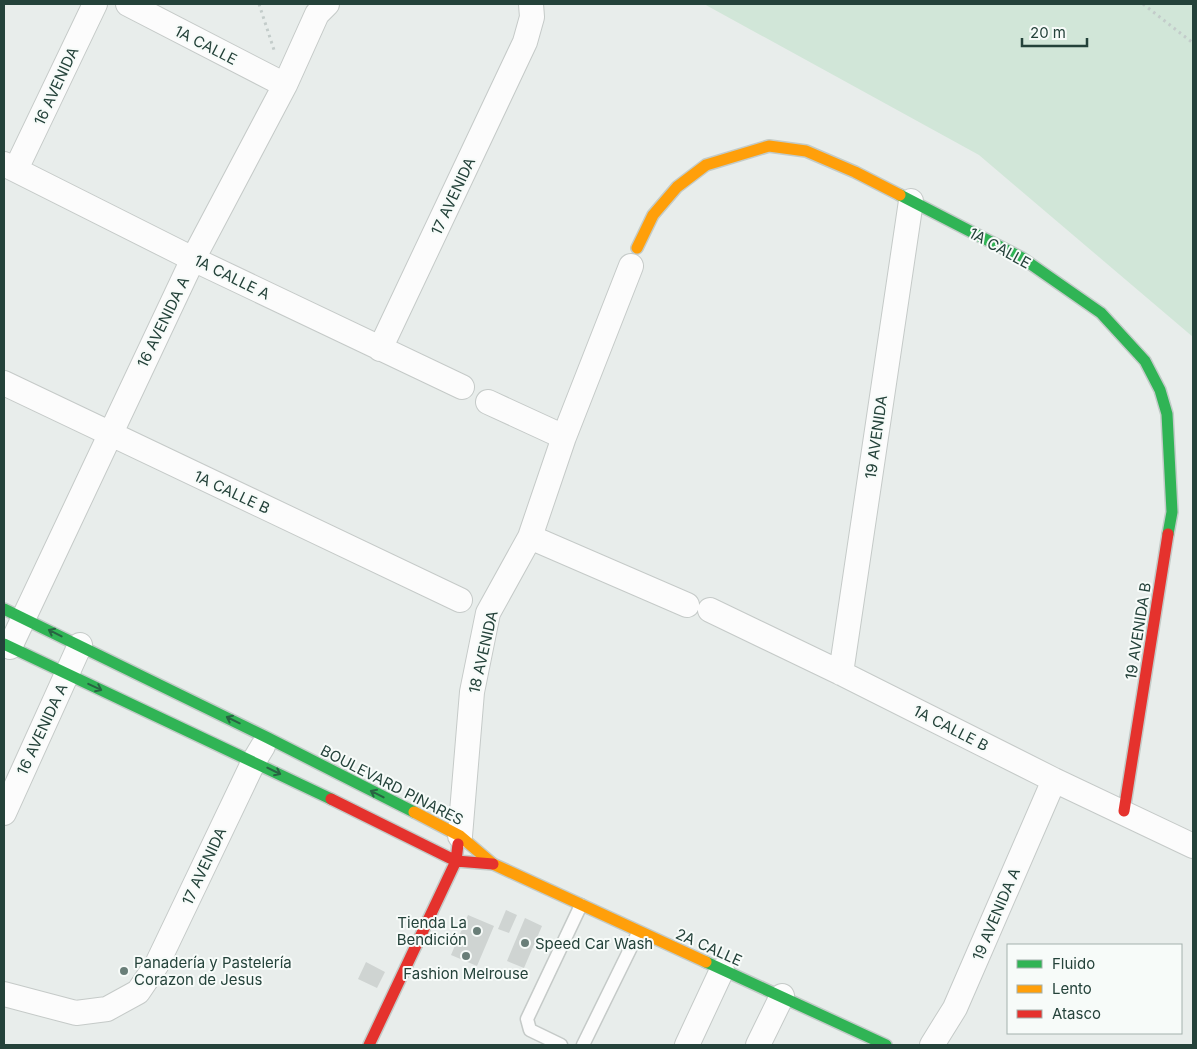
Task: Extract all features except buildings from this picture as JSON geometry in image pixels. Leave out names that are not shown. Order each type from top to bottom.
[{"type":"street","name":"16 AVENIDA","points":[[10,166],[95,4]]},
{"type":"street","name":"16 AVENIDA A","points":[[7,645],[14,613],[110,434],[193,259],[285,86],[317,14],[327,4]]},
{"type":"street","name":"17 AVENIDA","points":[[380,349],[525,42],[532,17],[531,4]]},
{"type":"street","name":"1A CALLE","points":[[136,6],[285,86]]},
{"type":"street","name":"1A CALLE","points":[[740,153],[769,146],[806,152],[855,172],[1022,258],[1101,313],[1146,361],[1160,390],[1167,414],[1170,455]]},
{"type":"street","name":"18 AVENIDA","points":[[369,1045],[456,861],[460,836],[472,692],[488,613],[530,537],[564,437],[634,257],[653,215],[677,187],[706,165],[740,153]]},
{"type":"street","name":"1A CALLE A","points":[[10,166],[193,259],[462,387]]},
{"type":"street","name":"19 AVENIDA","points":[[841,673],[911,201]]},
{"type":"street","name":"1A CALLE B","points":[[4,383],[460,600]]},
{"type":"street","points":[[488,402],[564,437]]},
{"type":"street","name":"19 AVENIDA B","points":[[1124,811],[1172,512],[1170,455]]},
{"type":"street","points":[[530,537],[687,605]]},
{"type":"street","name":"1A CALLE B","points":[[710,610],[841,673],[1054,780],[1124,811],[1193,846]]},
{"type":"street","name":"BOULEVARD PINARES","points":[[14,613],[268,738],[460,836],[493,864]]},
{"type":"street","points":[[7,645],[254,761],[456,861],[493,864]]},
{"type":"street","name":"16 AVENIDA A","points":[[4,813],[80,645]]},
{"type":"street","name":"17 AVENIDA","points":[[4,994],[76,1013],[107,1009],[138,992],[157,964],[254,761],[268,738]]},
{"type":"street","name":"19 AVENIDA A","points":[[932,1045],[955,1008],[1054,780]]},
{"type":"street","name":"2A CALLE","points":[[493,864],[581,904],[638,933],[782,996],[886,1045]]},
{"type":"street","points":[[687,1045],[722,970]]},
{"type":"street","points":[[758,1045],[782,996]]},
{"type":"lane","points":[[560,1045],[530,1030],[526,1018],[581,904]]},
{"type":"lane","points":[[583,1045],[638,933]]},
{"type":"path","points":[[259,4],[285,86]]},
{"type":"path","points":[[1143,4],[1193,43]]},
{"type":"green space","points":[[704,4],[1193,4],[1193,337],[979,155]]},
{"type":"traffic: fast","points":[[900,195],[1022,258],[1101,313],[1145,361],[1160,390],[1167,414],[1172,512],[1168,534]]},
{"type":"traffic: fast","points":[[4,609],[268,738],[414,812]]},
{"type":"traffic: fast","points":[[4,644],[331,799]]},
{"type":"traffic: fast","points":[[706,962],[886,1045]]},
{"type":"traffic: slow","points":[[637,248],[653,215],[677,187],[706,165],[769,146],[806,151],[855,172],[900,195]]},
{"type":"traffic: slow","points":[[414,812],[460,836],[493,864],[706,962]]},
{"type":"traffic: jam","points":[[1124,811],[1168,534]]},
{"type":"traffic: jam","points":[[331,799],[456,861],[493,864]]},
{"type":"traffic: jam","points":[[369,1045],[456,861],[458,844]]},
{"type":"place","name":"Tienda La Bendición","points":[[477,931]]},
{"type":"place","name":"Speed Car Wash","points":[[525,943]]},
{"type":"place","name":"Fashion Melrouse","points":[[466,956]]},
{"type":"place","name":"Panadería y Pastelería Corazon de Jesus","points":[[124,971]]}]
